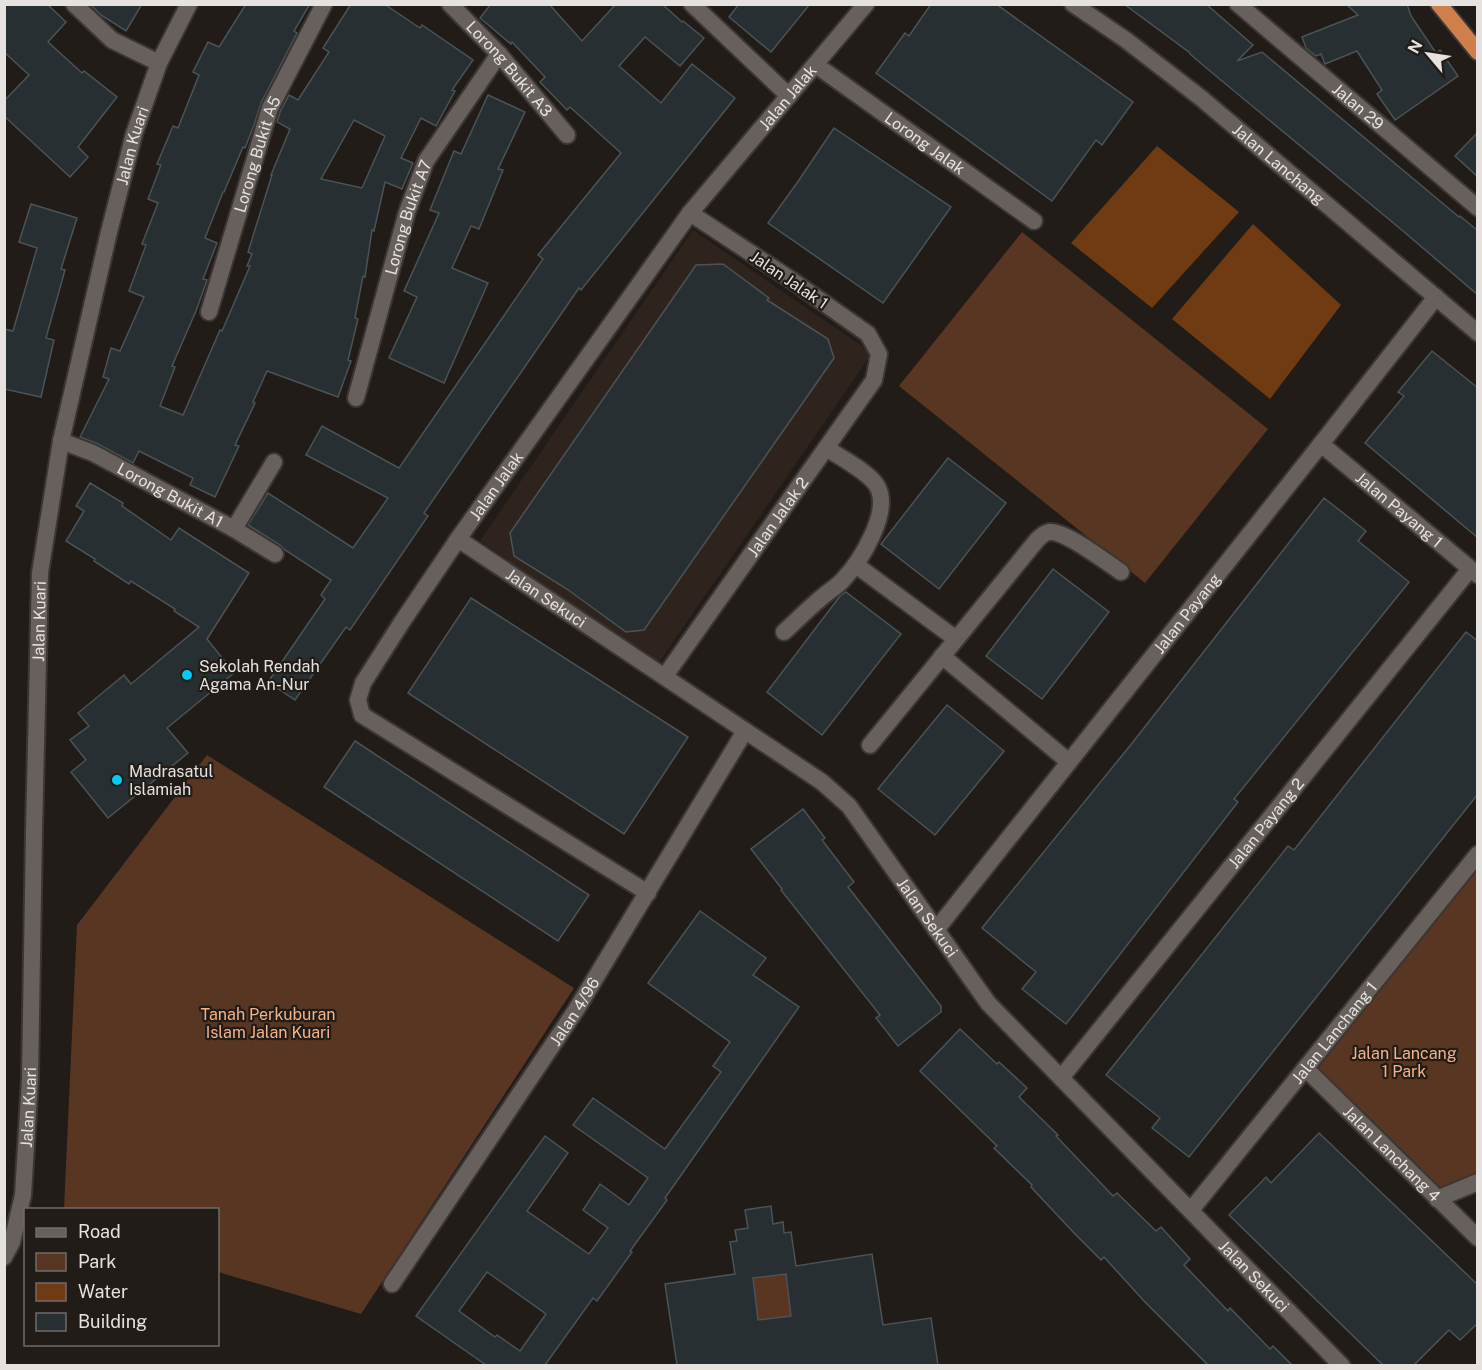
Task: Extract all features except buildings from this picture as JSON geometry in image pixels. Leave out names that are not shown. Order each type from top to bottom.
[{"type":"highway","points":[[1439,4],[1478,52]]},
{"type":"street","points":[[74,4],[112,40],[159,63]]},
{"type":"street","name":"Jalan Kuari","points":[[4,1257],[12,1242],[23,1195],[30,1079],[40,573],[61,441],[134,134],[159,63],[189,4]]},
{"type":"street","name":"Lorong Bukit A5","points":[[209,312],[270,108],[324,4]]},
{"type":"street","name":"Lorong Bukit A3","points":[[450,4],[499,54],[567,135]]},
{"type":"street","points":[[693,4],[789,96]]},
{"type":"street","name":"Jalan Jalak","points":[[648,893],[362,715],[358,700],[363,683],[458,539],[690,213],[867,4]]},
{"type":"street","name":"Jalan Lanchang","points":[[1073,4],[1126,40],[1201,98],[1478,333]]},
{"type":"street","name":"Jalan 29","points":[[1238,4],[1478,208]]},
{"type":"street","name":"Lorong Bukit A7","points":[[356,398],[407,212],[426,161],[499,54]]},
{"type":"street","name":"Lorong Jalak","points":[[816,65],[1034,221]]},
{"type":"street","name":"Jalan Jalak 1","points":[[690,213],[868,334],[879,354]]},
{"type":"street","name":"Jalan Payang","points":[[936,930],[1436,297]]},
{"type":"street","name":"Jalan Jalak 2","points":[[665,676],[874,380],[879,354]]},
{"type":"street","name":"Lorong Bukit A1","points":[[61,441],[93,453],[234,529],[275,554]]},
{"type":"street","name":"Jalan Payang 1","points":[[1321,444],[1474,572]]},
{"type":"street","points":[[784,632],[843,580],[856,564],[876,526],[880,510],[881,497],[872,479],[826,448]]},
{"type":"street","points":[[234,529],[274,462]]},
{"type":"street","points":[[870,745],[1036,540],[1045,533],[1060,534],[1074,540],[1121,572]]},
{"type":"street","name":"Jalan Sekuci","points":[[458,539],[822,782],[849,806],[988,1003],[1342,1365]]},
{"type":"street","points":[[856,564],[957,639]]},
{"type":"street","name":"Jalan Payang 2","points":[[1061,1078],[1474,572]]},
{"type":"street","points":[[942,656],[1069,762]]},
{"type":"street","name":"Jalan 4/96","points":[[392,1284],[576,1010],[745,730]]},
{"type":"street","name":"Jalan Lanchang 1","points":[[1191,1210],[1478,854]]},
{"type":"street","name":"Jalan Lanchang 4","points":[[1305,1068],[1478,1239]]},
{"type":"street","points":[[1437,1199],[1478,1182]]},
{"type":"shaded area","points":[[693,230],[872,353],[658,664],[480,541]]},
{"type":"green space","points":[[1022,232],[1268,429],[1145,583],[899,386]]},
{"type":"green space","name":"Tanah Perkuburan Islam Jalan Kuari","points":[[207,755],[574,988],[361,1314],[219,1272],[219,1208],[64,1208],[77,925]]},
{"type":"green space","name":"Jalan Lancang 1 Park","points":[[1477,854],[1477,1182],[1437,1199],[1305,1068]]},
{"type":"green space","points":[[786,1274],[791,1316],[758,1320],[753,1278]]},
{"type":"water","points":[[1157,146],[1239,212],[1152,308],[1071,243]]},
{"type":"water","points":[[1253,224],[1341,305],[1270,399],[1172,319]]},
{"type":"place","name":"Sekolah Rendah Agama An-Nur","points":[[187,675]]},
{"type":"place","name":"Madrasatul Islamiah","points":[[117,780]]}]
